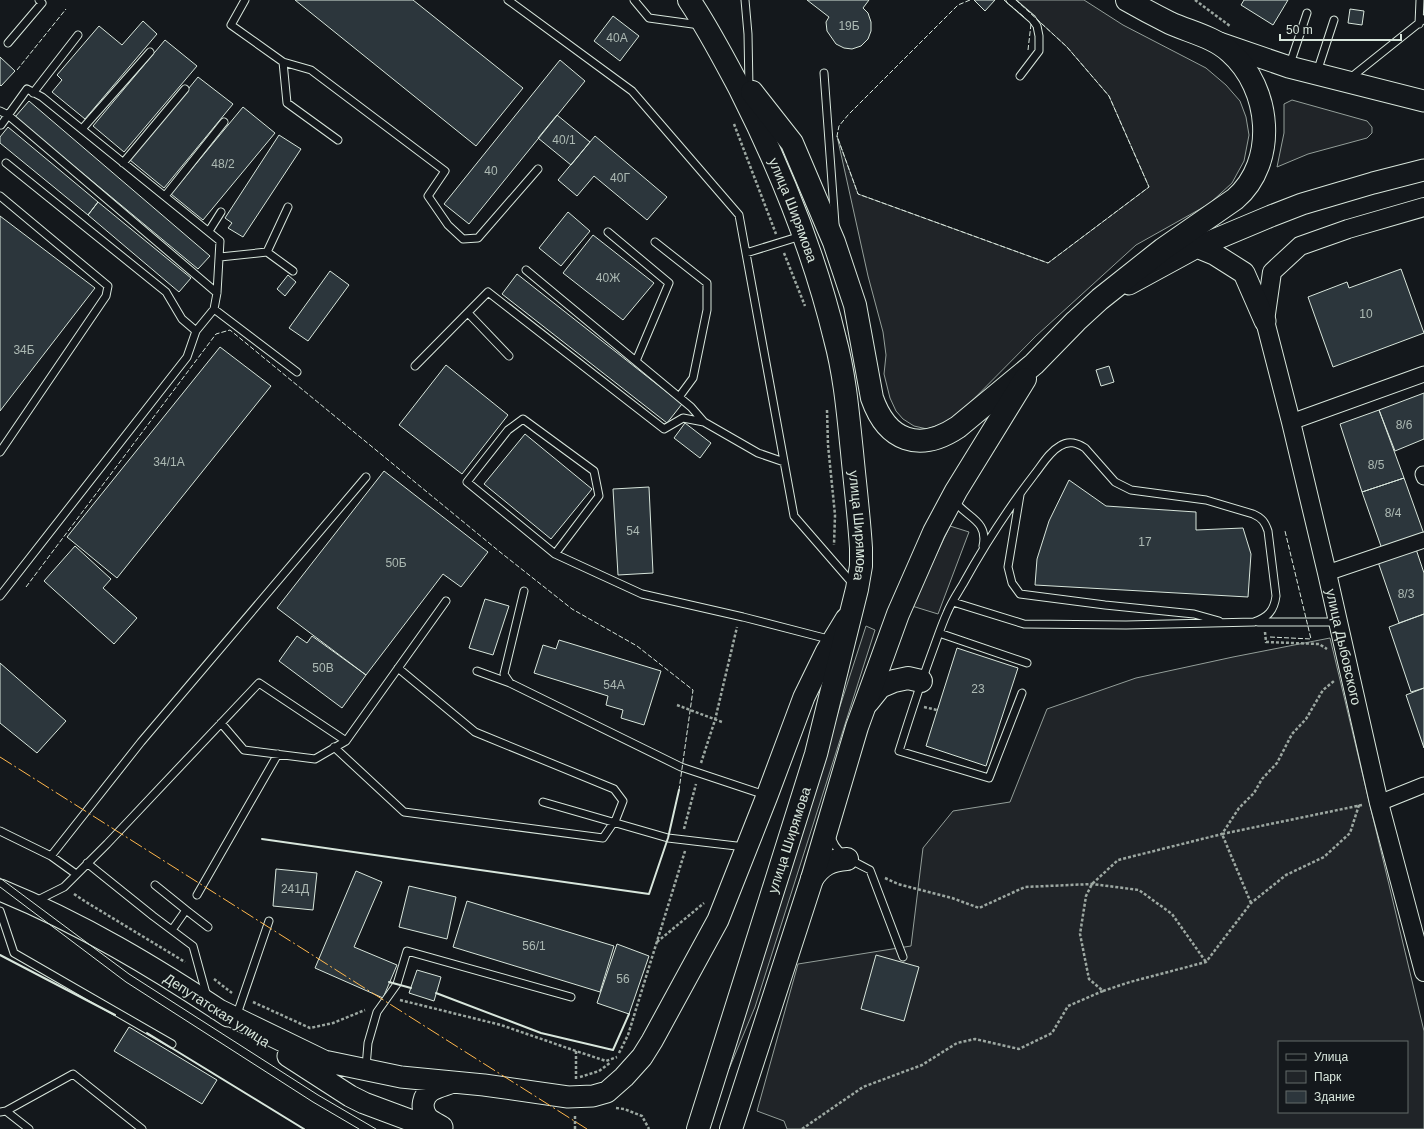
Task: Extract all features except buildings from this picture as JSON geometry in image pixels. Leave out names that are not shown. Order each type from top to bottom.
[{"type":"main road","name":"улица Ширямова","points":[[689,0],[721,53],[752,112],[781,177],[804,235],[821,289],[836,340],[846,397],[861,548],[861,566],[857,589],[816,754],[700,1120]]},
{"type":"main road","points":[[1127,0],[1170,22],[1218,43],[1316,74],[1424,101]]},
{"type":"main road","points":[[721,53],[792,143],[834,242],[855,305],[872,398],[880,415],[898,435],[905,439],[922,441],[935,439],[950,432],[1034,364],[1100,299],[1162,249],[1235,199],[1248,186],[1259,163],[1264,144],[1264,116],[1253,82],[1242,65],[1230,51],[1218,43]]},
{"type":"main road","points":[[1100,299],[1197,247],[1271,216],[1302,204],[1424,170]]},
{"type":"main road","points":[[1197,247],[1214,254],[1244,273],[1265,321]]},
{"type":"main road","points":[[733,1123],[812,879],[857,727],[898,614],[934,532],[956,490],[1034,364]]},
{"type":"main road","points":[[235,1019],[324,1061],[400,1077],[454,1082],[568,1097],[576,1088],[593,1096],[607,1092],[624,1077],[642,1057],[664,1021],[718,920],[804,697],[834,640],[852,610]]},
{"type":"main road","points":[[857,727],[868,702],[880,687],[894,681],[908,678],[921,681]]},
{"type":"main road","points":[[812,879],[816,872],[829,862],[847,858]]},
{"type":"main road","name":"Депутатская улица","points":[[0,890],[32,903],[100,937],[235,1019],[332,1086],[350,1096],[364,1103],[434,1129]]},
{"type":"main road","points":[[445,1129],[427,1118],[423,1110],[423,1101],[431,1090],[454,1082]]},
{"type":"street","points":[[1265,321],[1272,272],[1300,246],[1348,229],[1424,208]]},
{"type":"street","name":"улица Дыбовского","points":[[1265,321],[1291,422],[1338,622],[1373,803],[1423,967]]},
{"type":"street","points":[[1291,422],[1424,374]]},
{"type":"street","points":[[1424,474],[1424,477]]},
{"type":"street","points":[[1327,573],[1424,540]]},
{"type":"street","points":[[1373,803],[1424,786]]},
{"type":"lane","points":[[8,43],[42,3],[39,0]]},
{"type":"lane","points":[[245,0],[231,25],[283,62],[311,70],[445,171],[428,196],[448,225],[463,239],[478,238],[538,169]]},
{"type":"lane","points":[[508,0],[632,91],[739,215],[794,516],[857,589]]},
{"type":"lane","points":[[634,0],[649,18],[705,26]]},
{"type":"lane","points":[[745,0],[748,34],[748,88]]},
{"type":"lane","points":[[1010,0],[1032,19],[1037,26],[1039,36],[1038,51],[1020,76]]},
{"type":"lane","points":[[1345,82],[1421,22],[1420,0]]},
{"type":"lane","points":[[1289,66],[1306,13]]},
{"type":"lane","points":[[1316,74],[1334,20]]},
{"type":"lane","points":[[33,92],[78,35]]},
{"type":"lane","points":[[82,129],[150,52]]},
{"type":"lane","points":[[283,62],[288,103],[338,140]]},
{"type":"lane","points":[[824,73],[835,217],[834,242]]},
{"type":"lane","points":[[0,596],[187,357],[196,331],[214,309],[220,257],[220,241],[42,97],[27,89],[1,125]]},
{"type":"lane","points":[[123,163],[185,89]]},
{"type":"lane","points":[[0,111],[8,115],[217,293]]},
{"type":"lane","points":[[165,196],[224,122]]},
{"type":"lane","points":[[6,163],[166,292],[182,319],[196,331]]},
{"type":"lane","points":[[0,196],[108,286],[106,296],[0,452]]},
{"type":"lane","points":[[267,252],[288,207]]},
{"type":"lane","points":[[208,231],[221,212]]},
{"type":"lane","points":[[608,232],[669,283],[636,361]]},
{"type":"lane","points":[[746,253],[804,235]]},
{"type":"lane","points":[[655,242],[707,283],[707,310],[693,378],[679,397]]},
{"type":"lane","points":[[220,257],[267,252],[293,271]]},
{"type":"lane","points":[[526,270],[691,407],[704,422],[758,454],[784,462]]},
{"type":"lane","points":[[415,366],[488,292],[664,429],[683,418],[704,422]]},
{"type":"lane","points":[[214,309],[297,372]]},
{"type":"lane","points":[[468,313],[509,356]]},
{"type":"lane","points":[[555,554],[599,496],[594,471],[523,419],[508,430],[467,482],[555,554],[642,594],[740,616],[834,640]]},
{"type":"lane","points":[[1022,693],[989,778],[899,751],[921,681],[939,633],[953,602],[983,549],[1020,493],[1054,450],[1061,445],[1072,442],[1079,444],[1085,448],[1115,482],[1131,490],[1206,500],[1260,517],[1264,521],[1268,531],[1276,596],[1274,605],[1270,612],[1263,618],[1254,622]]},
{"type":"lane","points":[[51,856],[141,742],[366,477]]},
{"type":"lane","points":[[956,490],[955,501],[974,518],[982,529],[984,538],[983,549]]},
{"type":"lane","points":[[1020,493],[1008,567],[1012,583],[1020,594],[1105,605],[1194,614],[1228,623]]},
{"type":"lane","points":[[510,683],[504,674],[524,591]]},
{"type":"lane","points":[[221,722],[244,750],[315,759],[346,741],[446,601]]},
{"type":"lane","points":[[953,602],[1024,624],[1126,625],[1338,622]]},
{"type":"lane","points":[[939,633],[1027,663]]},
{"type":"lane","points":[[334,747],[404,812],[603,838],[614,822],[623,800],[614,789],[475,732],[398,668]]},
{"type":"lane","points":[[477,671],[510,683],[681,767],[767,796]]},
{"type":"lane","points":[[32,903],[64,886],[259,683],[346,741]]},
{"type":"lane","points":[[197,895],[278,754]]},
{"type":"lane","points":[[543,802],[668,838],[747,847]]},
{"type":"lane","points":[[832,810],[830,831],[832,840],[836,847],[847,858],[870,870],[903,957]]},
{"type":"lane","points":[[0,831],[51,856],[76,874]]},
{"type":"lane","points":[[87,863],[193,946],[200,971],[213,1006]]},
{"type":"lane","points":[[155,885],[208,927]]},
{"type":"lane","points":[[172,930],[186,910]]},
{"type":"lane","points":[[0,911],[14,953],[172,1044]]},
{"type":"lane","points":[[235,1019],[269,921]]},
{"type":"lane","points":[[366,1070],[368,1043],[377,1012],[397,984],[407,951],[571,997]]},
{"type":"lane","points":[[29,1129],[3,1112],[73,1074],[142,1129]]},
{"type":"path","points":[[1195,0],[1227,25],[1234,27]]},
{"type":"path","points":[[734,123],[806,310]]},
{"type":"path","points":[[827,407],[828,445],[835,515],[833,561]]},
{"type":"path","points":[[682,839],[699,773],[715,720],[740,616]]},
{"type":"path","points":[[1264,622],[1266,642],[1319,644],[1332,652]]},
{"type":"path","points":[[1222,834],[1239,808],[1254,793],[1262,779],[1277,763],[1292,734],[1306,719],[1322,690],[1336,679],[1338,686]]},
{"type":"path","points":[[677,705],[722,722]]},
{"type":"path","points":[[1103,990],[1089,980],[1080,934],[1086,896],[1092,884],[1118,860],[1222,834],[1373,803]]},
{"type":"path","points":[[802,1129],[863,1087],[922,1065],[956,1043],[975,1039],[1019,1048],[1052,1033],[1068,1006],[1103,990],[1206,962],[1251,903],[1286,875],[1324,857],[1350,833],[1359,805]]},
{"type":"path","points":[[1222,834],[1251,903]]},
{"type":"path","points":[[576,1088],[618,1057],[628,1035],[686,848]]},
{"type":"path","points":[[870,870],[898,884],[952,898],[979,908],[1025,887],[1092,884],[1139,890],[1172,914],[1206,962]]},
{"type":"path","points":[[656,942],[704,903],[708,897]]},
{"type":"path","points":[[86,902],[215,980],[232,993],[310,1028],[333,1023],[392,998],[501,1025],[606,1061],[618,1057]]},
{"type":"path","points":[[575,1129],[576,1051]]},
{"type":"path","points":[[610,1108],[624,1109],[642,1116],[649,1129]]},
{"type":"green space","points":[[1016,0],[1084,0],[1123,25],[1206,68],[1226,85],[1240,101],[1246,117],[1249,135],[1244,161],[1232,183],[1209,204],[1136,245],[1036,336],[953,420],[927,429],[914,426],[903,419],[896,411],[890,398],[884,374],[886,355],[883,332],[868,276],[837,136],[858,194],[1048,263],[1149,187],[1109,96],[1067,47]]},
{"type":"green space","points":[[1292,100],[1367,121],[1372,127],[1372,133],[1367,138],[1308,154],[1277,167],[1284,133],[1284,104]]},
{"type":"green space","points":[[950,526],[969,532],[938,614],[912,606]]},
{"type":"green space","points":[[866,626],[875,630],[755,1007],[729,1069],[743,1006]]},
{"type":"green space","points":[[1330,638],[1424,1031],[1424,1129],[787,1129],[784,1121],[757,1111],[798,964],[911,946],[923,848],[953,811],[1010,802],[1047,709],[1136,678]]},
{"type":"tram line","points":[[0,878],[129,974],[318,1095],[376,1129]]},
{"type":"tram line","points":[[0,887],[126,982],[313,1102],[359,1129]]},
{"type":"fence","points":[[970,0],[958,5],[848,115],[839,126],[837,136],[858,194],[1048,263],[1149,187],[1109,96],[1067,47],[1016,0]]},
{"type":"fence","points":[[1004,0],[1024,17]]},
{"type":"fence","points":[[17,70],[66,9]]},
{"type":"fence","points":[[1028,50],[1031,24]]},
{"type":"fence","points":[[26,587],[216,334],[230,330],[500,552],[572,609],[637,646],[693,690],[679,790]]},
{"type":"fence","points":[[1270,637],[1311,639],[1285,531]]},
{"type":"wall","points":[[262,839],[649,894],[668,838],[679,790]]},
{"type":"wall","points":[[0,955],[115,1015]]},
{"type":"wall","points":[[389,982],[411,988]]},
{"type":"wall","points":[[436,993],[541,1033],[613,1050],[629,1014]]},
{"type":"wall","points":[[147,1033],[304,1129]]},
{"type":"power","points":[[0,757],[587,1129]]}]
